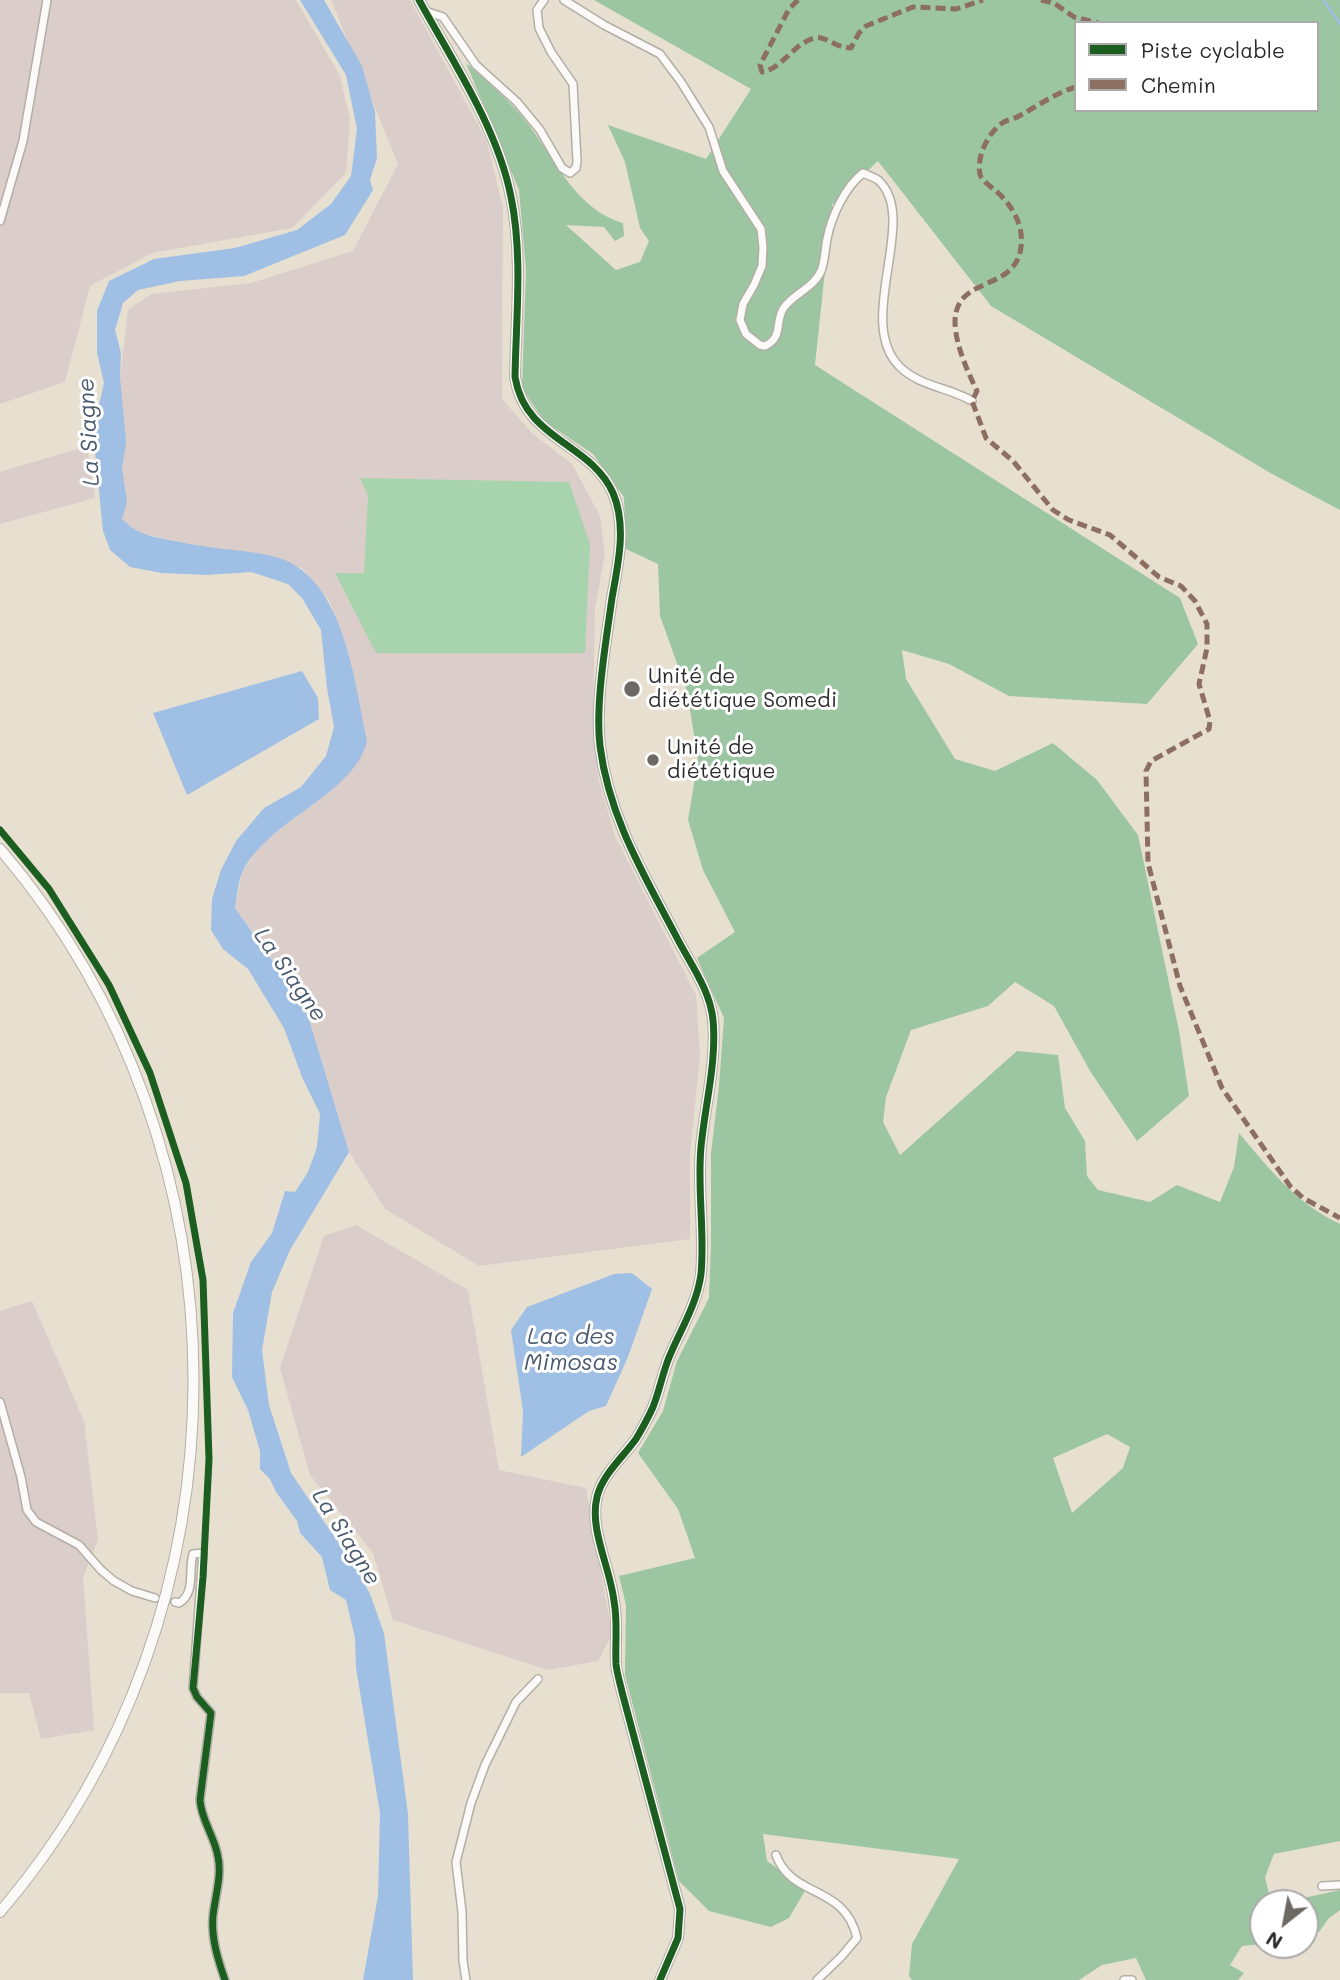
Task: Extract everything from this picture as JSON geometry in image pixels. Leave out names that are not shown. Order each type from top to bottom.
[{"type":"main road","points":[[419,0],[484,118],[506,172],[512,198],[517,250],[514,377],[517,391],[527,411],[539,425],[583,457],[604,478],[613,493],[620,536],[601,682],[599,727],[604,768],[614,811],[624,837],[698,975],[711,1007],[713,1023],[712,1060],[700,1160],[701,1274],[695,1299],[668,1361],[653,1407],[637,1437],[608,1475],[597,1496],[594,1527],[607,1565],[615,1602],[616,1664],[621,1692],[680,1909],[678,1938],[660,1980]]},
{"type":"main road","points":[[0,849],[62,933],[88,976],[111,1020],[145,1101],[180,1228],[191,1309],[194,1388],[190,1460],[181,1527],[167,1591],[145,1663],[125,1713],[84,1792],[40,1860],[0,1912]]},
{"type":"street","points":[[0,221],[23,141],[47,0]]},
{"type":"street","points":[[425,11],[443,17],[476,65],[517,102],[540,130],[562,168],[570,173],[576,168],[577,161],[573,85],[539,28],[537,9],[544,0]]},
{"type":"street","points":[[564,0],[604,25],[660,54],[709,127],[723,171],[761,229],[762,266],[743,304],[740,320],[746,334],[765,346],[775,338],[782,310],[816,280],[822,268],[828,235],[838,208],[855,180],[863,173],[878,180],[891,204],[893,221],[884,289],[883,324],[886,348],[898,365],[915,379],[934,388],[958,393],[972,401]]},
{"type":"street","points":[[0,1402],[27,1510],[36,1522],[79,1545],[114,1581],[132,1591],[155,1598]]},
{"type":"street","points":[[175,1602],[179,1604],[186,1599],[189,1591],[193,1554],[203,1553],[192,1688],[211,1713],[200,1800],[201,1810],[215,1842],[219,1859],[214,1933],[225,1980]]},
{"type":"street","points":[[466,1980],[456,1862],[471,1803],[485,1765],[516,1702],[538,1679]]},
{"type":"street","points":[[776,1855],[780,1867],[816,1894],[832,1899],[844,1908],[854,1924],[856,1937],[841,1957],[817,1980]]},
{"type":"street","points":[[1322,1886],[1340,1885]]},
{"type":"street","points":[[1124,1980],[1132,1980]]},
{"type":"shaded area","points":[[0,0],[296,0],[340,76],[350,120],[346,173],[292,228],[152,253],[90,286],[65,382],[0,404]]},
{"type":"shaded area","points":[[331,0],[410,0],[487,141],[503,208],[502,399],[532,433],[572,464],[600,516],[605,554],[595,608],[593,720],[599,781],[615,836],[696,995],[700,1056],[690,1154],[690,1239],[479,1266],[385,1209],[349,1152],[305,1006],[235,908],[242,873],[260,845],[323,795],[349,655],[329,600],[302,568],[135,532],[105,507],[128,310],[151,294],[251,283],[353,251],[398,164]]},
{"type":"shaded area","points":[[87,446],[95,498],[0,524],[0,472]]},
{"type":"shaded area","points":[[356,1225],[468,1290],[499,1470],[586,1488],[612,1634],[598,1661],[548,1670],[393,1620],[373,1553],[310,1475],[280,1368],[324,1236]]},
{"type":"shaded area","points":[[32,1301],[84,1421],[98,1540],[83,1577],[94,1730],[41,1739],[29,1693],[0,1693],[0,1311]]},
{"type":"green space","points":[[594,0],[1340,0],[1340,510],[1272,474],[991,306],[878,161],[832,205],[815,365],[1180,598],[1198,644],[1147,704],[1009,696],[949,664],[902,650],[906,679],[955,759],[995,771],[1053,743],[1097,780],[1138,835],[1179,1031],[1189,1096],[1137,1141],[1090,1071],[1054,1006],[1015,982],[988,1006],[911,1030],[886,1097],[883,1122],[900,1155],[1017,1051],[1058,1055],[1065,1108],[1085,1141],[1087,1176],[1098,1190],[1150,1202],[1177,1185],[1220,1202],[1234,1167],[1239,1133],[1297,1196],[1340,1224],[1340,1841],[1274,1854],[1265,1877],[1268,1889],[1249,1889],[1249,1945],[1242,1946],[1230,1965],[1244,1973],[1238,1980],[1146,1980],[1136,1958],[1102,1965],[1079,1980],[912,1980],[909,1976],[912,1944],[959,1859],[763,1834],[767,1861],[806,1889],[789,1918],[771,1927],[709,1911],[679,1881],[625,1675],[626,1605],[619,1576],[695,1558],[678,1509],[638,1453],[663,1411],[677,1361],[709,1298],[711,1153],[724,1018],[697,958],[735,932],[703,870],[688,820],[698,760],[687,691],[660,616],[658,564],[626,549],[624,497],[593,454],[544,421],[522,388],[526,270],[519,190],[466,63],[516,110],[581,196],[607,217],[623,223],[624,236],[615,241],[604,227],[566,225],[616,270],[640,262],[649,241],[640,228],[625,162],[608,125],[706,159],[751,89]],"holes":[[[1107,1434],[1130,1447],[1123,1468],[1072,1513],[1053,1458]]]},
{"type":"green space","points":[[360,478],[569,482],[590,544],[585,653],[376,653],[335,573],[364,573],[368,496]]},
{"type":"green space","points":[[1340,1890],[1340,1910],[1329,1918],[1319,1932],[1319,1895]]},
{"type":"water","points":[[300,0],[324,0],[362,66],[375,112],[377,158],[370,180],[373,190],[345,235],[244,276],[180,281],[138,290],[123,303],[115,330],[121,353],[120,377],[126,442],[122,469],[127,502],[122,519],[136,530],[151,536],[267,555],[301,569],[318,587],[343,636],[367,741],[359,760],[346,776],[255,853],[241,875],[235,908],[305,1006],[349,1152],[290,1250],[272,1292],[262,1350],[269,1405],[291,1473],[359,1573],[384,1633],[408,1814],[413,1980],[363,1980],[378,1896],[380,1813],[356,1668],[355,1638],[346,1600],[330,1590],[322,1557],[300,1533],[297,1521],[270,1479],[260,1469],[260,1451],[248,1410],[232,1377],[233,1313],[251,1262],[272,1233],[285,1191],[295,1192],[308,1172],[317,1147],[320,1114],[302,1077],[284,1028],[248,969],[223,949],[211,930],[212,899],[221,870],[236,841],[264,808],[301,787],[326,756],[334,727],[321,630],[302,598],[288,584],[251,572],[207,575],[162,573],[130,567],[110,550],[103,531],[93,432],[104,383],[97,353],[97,311],[109,281],[154,259],[235,248],[297,230],[331,204],[351,176],[357,129],[346,75]]},
{"type":"water","points":[[302,671],[318,698],[319,719],[187,795],[153,713]]},
{"type":"water","name":"Lac des Mimosas","points":[[632,1273],[652,1289],[628,1357],[606,1406],[589,1411],[521,1457],[523,1411],[511,1330],[527,1307],[614,1274]]},
{"type":"waterway","points":[[1323,0],[1340,24]]},
{"type":"marked path","points":[[798,0],[789,9],[760,65],[762,72],[776,66],[800,45],[814,38],[823,38],[851,48],[866,26],[913,7],[956,9],[983,0]]},
{"type":"marked path","points":[[1041,0],[1054,3],[1074,17],[1090,21]]},
{"type":"marked path","points":[[1074,88],[998,126],[988,138],[981,154],[981,177],[1012,209],[1021,231],[1021,247],[1014,265],[1002,276],[972,291],[960,302],[955,320],[960,349],[977,391],[972,401],[986,438],[1013,461],[1053,510],[1069,520],[1110,535],[1159,577],[1181,586],[1195,601],[1207,624],[1207,648],[1199,684],[1210,721],[1209,729],[1151,761],[1146,771],[1148,863],[1180,986],[1222,1088],[1290,1186],[1303,1198],[1340,1218]]},
{"type":"cycle path","points":[[419,0],[485,121],[505,171],[517,241],[515,377],[521,398],[531,415],[603,476],[617,506],[620,519],[619,559],[604,653],[599,711],[604,772],[629,844],[708,997],[713,1020],[712,1067],[700,1163],[702,1258],[699,1285],[668,1360],[653,1407],[636,1439],[603,1481],[595,1509],[598,1535],[615,1609],[618,1675],[680,1909],[678,1938],[660,1980]]},
{"type":"cycle path","points":[[0,830],[49,889],[109,985],[150,1073],[186,1183],[203,1280],[209,1459],[203,1577],[193,1688],[211,1713],[200,1800],[219,1864],[213,1932],[225,1980]]},
{"type":"place","name":"Unité de diététique Somedi","points":[[632,689]]},
{"type":"place","name":"Unité de diététique","points":[[653,760]]},
{"type":"water label","name":"La Siagne","points":[[89,432]]},
{"type":"water label","name":"La Siagne","points":[[290,975]]},
{"type":"water label","name":"La Siagne","points":[[346,1537]]}]
